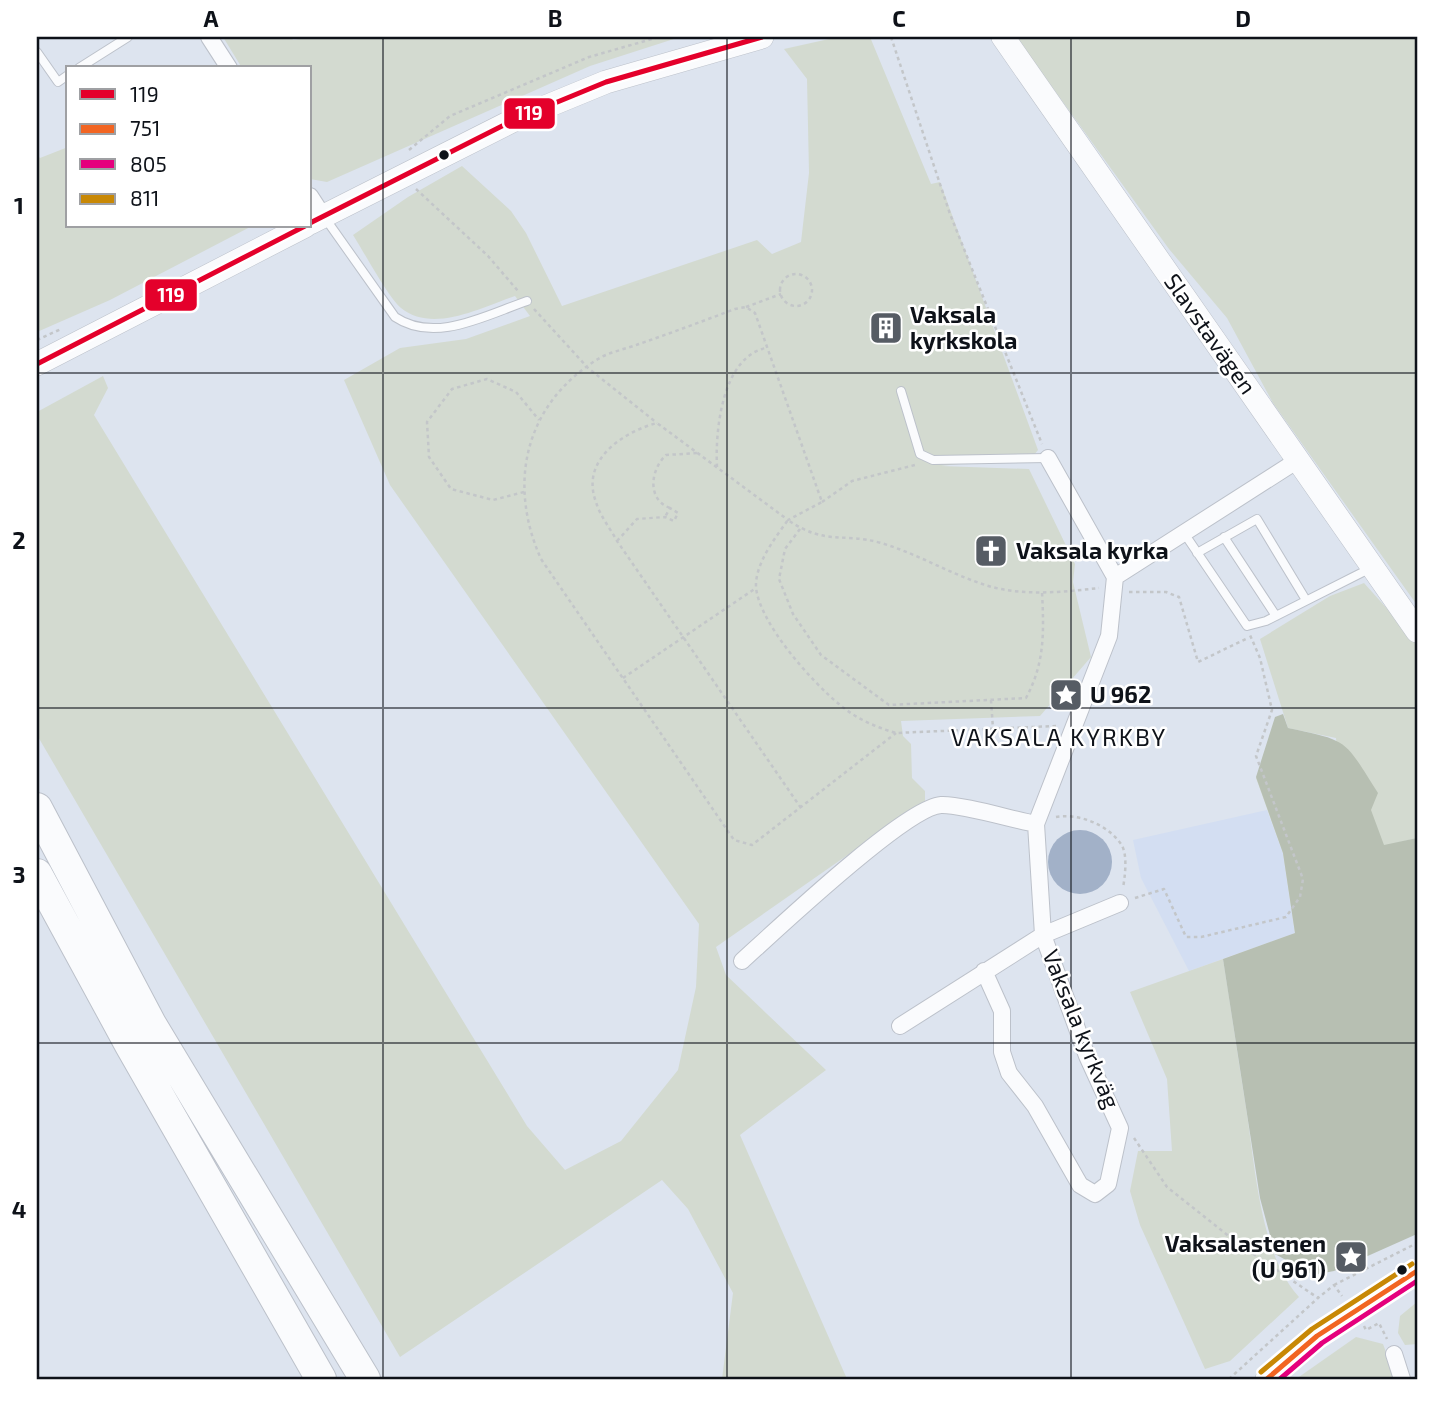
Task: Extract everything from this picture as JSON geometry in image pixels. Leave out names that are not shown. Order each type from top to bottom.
[{"type":"highway","points":[[37,808],[151,1024],[365,1379]]},
{"type":"highway","points":[[37,874],[130,1045],[321,1379]]},
{"type":"street","points":[[209,37],[228,66]]},
{"type":"street","points":[[313,222],[516,119],[593,87],[762,37]]},
{"type":"street","name":"Slavstavägen","points":[[1003,37],[1417,631]]},
{"type":"street","points":[[37,364],[301,228]]},
{"type":"street","points":[[1048,458],[1115,582],[1184,533],[1298,460]]},
{"type":"street","name":"Vaksala kyrkväg","points":[[984,971],[1002,1011],[1002,1052],[1009,1073],[1046,1123],[1080,1185],[1095,1194],[1108,1184],[1120,1128],[1087,1056],[1043,935],[1036,824],[1077,725],[1109,636],[1115,582]]},
{"type":"street","points":[[742,961],[842,871],[904,824],[940,805],[1036,824]]},
{"type":"street","name":"Vaksala kyrkväg","points":[[900,1026],[1043,935],[1120,903]]},
{"type":"street","points":[[1268,1379],[1317,1336],[1417,1271]]},
{"type":"street","points":[[1394,1354],[1402,1379]]},
{"type":"lane","points":[[82,66],[128,37]]},
{"type":"lane","points":[[37,52],[58,82],[66,76]]},
{"type":"lane","points":[[313,222],[395,317],[407,325],[422,330],[443,328],[527,301]]},
{"type":"lane","points":[[901,391],[920,454],[933,460],[981,462],[1048,458]]},
{"type":"lane","points":[[1197,553],[1257,519],[1306,600]]},
{"type":"lane","points":[[1184,533],[1247,626],[1276,616],[1372,568]]},
{"type":"lane","points":[[1224,537],[1276,616]]},
{"type":"path","points":[[406,152],[450,116],[589,57],[659,37]]},
{"type":"path","points":[[891,37],[950,214],[1048,458]]},
{"type":"path","points":[[402,177],[488,256],[588,368],[657,423],[809,534],[878,542],[993,587],[1042,592],[1115,582],[1131,593],[1166,592],[1179,597],[1198,662],[1250,637],[1260,658],[1272,710],[1256,756],[1303,879],[1300,897],[1286,917],[1200,937],[1186,937],[1164,889],[1120,903],[1125,867],[1122,845],[1100,825],[1074,816],[1058,816],[1036,824]]},
{"type":"path","points":[[800,274],[812,286],[812,294],[799,305],[791,305],[781,294],[784,280],[791,275],[800,274]]},
{"type":"path","points":[[781,294],[598,359],[566,383],[548,403],[539,421],[526,462],[524,492],[527,522],[541,559],[734,840],[752,845],[896,733]]},
{"type":"path","points":[[746,307],[755,313],[822,502]]},
{"type":"path","points":[[717,467],[716,426],[727,389],[749,358],[757,350],[766,348]]},
{"type":"path","points":[[524,492],[493,500],[451,489],[429,457],[427,422],[452,389],[487,379],[516,392],[539,421]]},
{"type":"path","points":[[657,423],[628,432],[610,445],[599,462],[594,481],[595,501],[617,541],[801,808]]},
{"type":"path","points":[[617,541],[637,519],[665,517],[670,522],[677,519],[678,513],[658,499],[652,478],[654,468],[666,455],[698,453]]},
{"type":"path","points":[[933,460],[852,481],[822,502],[788,520],[773,541],[759,571],[756,588],[767,618],[804,670],[839,705],[874,727],[896,733],[1077,725]]},
{"type":"path","points":[[665,517],[670,508]]},
{"type":"path","points":[[800,529],[785,550],[779,579],[793,614],[821,655],[889,705],[1026,698],[1039,674],[1044,629],[1042,592]]},
{"type":"path","points":[[622,678],[756,588]]},
{"type":"path","points":[[991,700],[993,729]]},
{"type":"path","points":[[1112,1106],[1167,1187],[1240,1245],[1318,1298]]},
{"type":"path","points":[[1229,1379],[1334,1285],[1417,1242]]},
{"type":"path","points":[[1379,1262],[1384,1268]]},
{"type":"path","points":[[1334,1285],[1366,1330],[1379,1323],[1394,1354]]},
{"type":"shaded area","points":[[223,37],[291,37],[293,40],[312,37],[680,37],[590,66],[327,182],[312,179],[312,66],[241,66]]},
{"type":"shaded area","points":[[838,37],[870,37],[931,184],[940,182],[1038,450],[1034,455],[941,466],[1029,469],[1075,564],[1073,582],[1091,657],[1040,716],[901,721],[903,736],[911,744],[912,778],[925,791],[925,801],[716,947],[726,975],[826,1070],[740,1135],[847,1379],[722,1379],[733,1293],[688,1209],[662,1180],[400,1357],[37,735],[37,412],[103,376],[108,388],[94,415],[527,1126],[565,1170],[621,1141],[678,1070],[696,987],[699,924],[390,485],[344,380],[400,348],[466,339],[530,316],[515,296],[458,316],[428,319],[414,315],[401,308],[390,294],[353,235],[408,197],[462,166],[511,211],[526,233],[562,306],[757,240],[772,254],[801,242],[809,173],[807,79],[784,49]]},
{"type":"shaded area","points":[[1016,37],[1417,37],[1417,605],[1273,403],[1227,318],[1169,249]]},
{"type":"shaded area","points":[[66,148],[66,228],[248,228],[110,300],[37,332],[37,155],[40,158]]},
{"type":"shaded area","points":[[1364,583],[1417,642],[1417,838],[1384,846],[1295,933],[1283,853],[1256,778],[1337,756],[1336,738],[1288,728],[1260,639],[1330,596]]},
{"type":"shaded area","points":[[1283,714],[1288,728],[1335,740],[1358,762],[1378,793],[1371,810],[1384,845],[1417,838],[1417,1234],[1334,1271],[1313,1275],[1275,1254],[1260,1198],[1223,959],[1295,933],[1283,853],[1256,777],[1275,717]]},
{"type":"shaded area","points":[[1267,810],[1283,853],[1295,933],[1189,971],[1141,878],[1133,840]]},
{"type":"shaded area","points":[[1080,830],[1098,836],[1106,844],[1112,862],[1106,880],[1098,888],[1080,894],[1062,888],[1054,880],[1048,862],[1054,844],[1062,836]]},
{"type":"shaded area","points":[[1223,959],[1261,1208],[1276,1258],[1299,1297],[1230,1361],[1205,1369],[1140,1225],[1130,1191],[1138,1151],[1172,1151],[1167,1079],[1130,992]]},
{"type":"shaded area","points":[[1417,1302],[1417,1344],[1405,1345],[1398,1333],[1400,1316]]},
{"type":"shaded area","points":[[1356,1337],[1383,1344],[1396,1379],[1296,1379]]},
{"type":"transit line","name":"119","points":[[312,222],[516,119],[606,82],[762,37]]},
{"type":"transit line","name":"119","points":[[37,364],[301,228]]},
{"type":"transit line","name":"811","points":[[1261,1372],[1312,1329],[1412,1264]]},
{"type":"transit line","name":"751","points":[[1267,1379],[1317,1336],[1417,1271]]},
{"type":"transit line","name":"805","points":[[1280,1379],[1322,1343],[1417,1281]]},
{"type":"place","name":"Vaksala kyrkskola","points":[[886,328]]},
{"type":"place","name":"Vaksala kyrka","points":[[991,551]]},
{"type":"place","name":"U 962","points":[[1066,695]]},
{"type":"place","name":"Vaksalastenen (U 961)","points":[[1351,1257]]},
{"type":"district","name":"VAKSALA KYRKBY","points":[[1059,738]]}]
